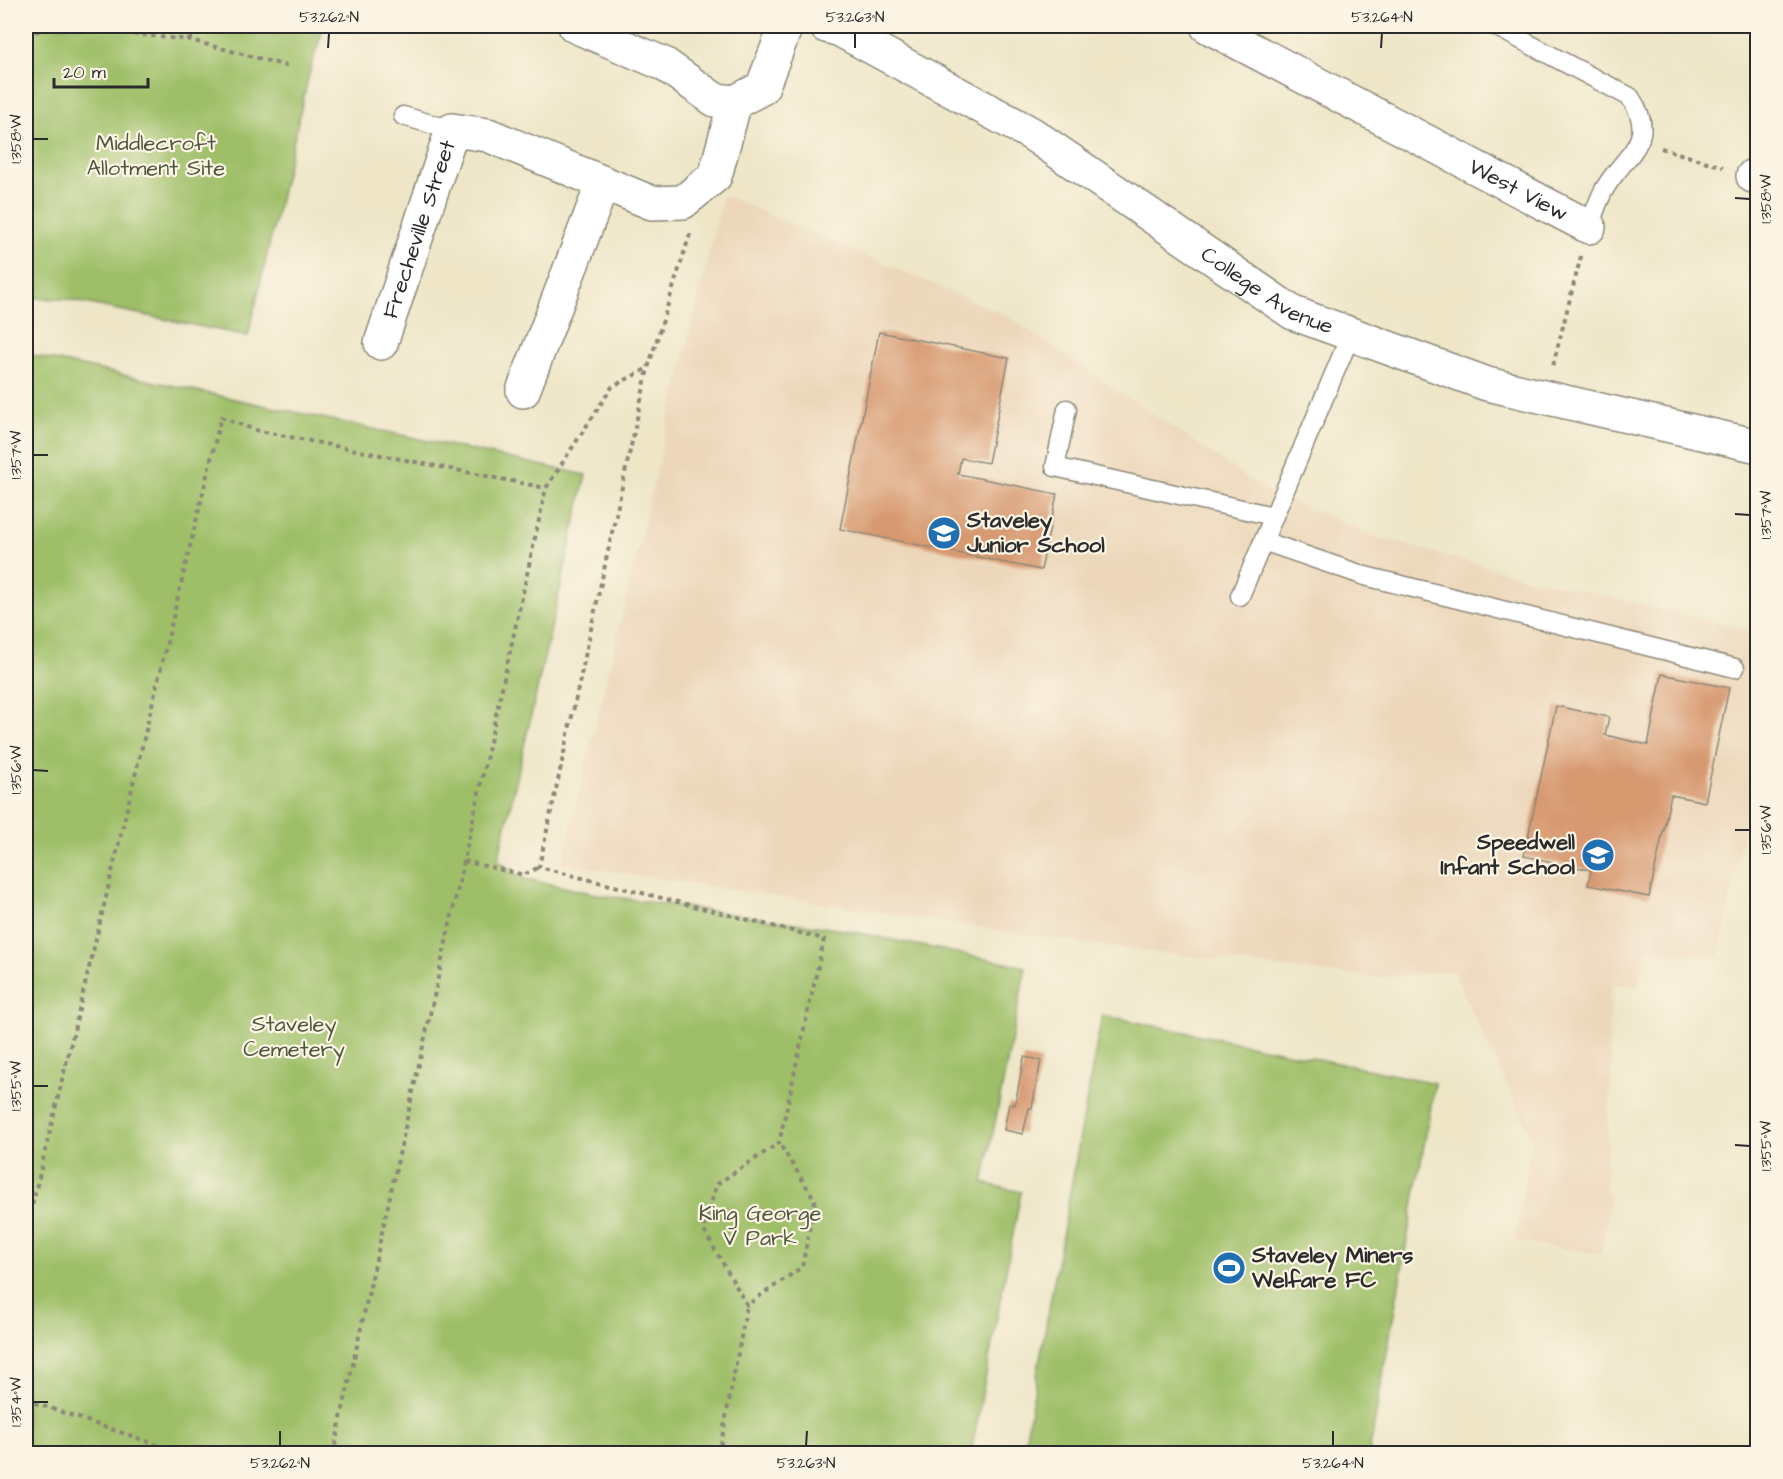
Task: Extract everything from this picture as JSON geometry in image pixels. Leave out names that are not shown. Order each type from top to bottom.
[{"type":"street","points":[[575,26],[664,64],[715,100],[735,102],[762,88],[786,26]]},
{"type":"street","name":"College Avenue","points":[[826,26],[840,30],[1032,134],[1293,313],[1487,384],[1758,446]]},
{"type":"street","name":"West View","points":[[1207,26],[1589,227]]},
{"type":"street","name":"Frecheville Street","points":[[381,343],[452,130],[488,135],[652,203],[683,202],[715,176],[735,102]]},
{"type":"street","points":[[523,391],[603,183]]},
{"type":"lane","points":[[1495,26],[1523,32],[1630,96],[1637,107],[1642,123],[1640,142]]},
{"type":"lane","points":[[403,116],[452,130]]},
{"type":"lane","name":"West View","points":[[1589,227],[1605,188],[1640,142]]},
{"type":"lane","points":[[1240,596],[1351,334]]},
{"type":"lane","points":[[1067,409],[1055,467],[1273,516]]},
{"type":"lane","points":[[1263,541],[1365,576],[1735,668]]},
{"type":"path","points":[[26,33],[61,26],[190,40],[287,66]]},
{"type":"path","points":[[190,40],[194,26]]},
{"type":"path","points":[[1640,142],[1755,176]]},
{"type":"path","points":[[539,867],[648,368],[693,224]]},
{"type":"path","points":[[1545,397],[1589,227]]},
{"type":"path","points":[[327,1454],[335,1452],[546,488],[612,387],[648,368]]},
{"type":"path","points":[[26,1231],[221,417],[255,430],[546,488]]},
{"type":"path","points":[[464,861],[524,875],[539,867],[824,939],[779,1143],[717,1184],[703,1229],[747,1305],[719,1454]]},
{"type":"path","points":[[747,1305],[802,1266],[807,1244],[815,1200],[779,1143]]},
{"type":"path","points":[[26,1400],[184,1454]]},
{"type":"shaded area","points":[[723,195],[1006,315],[1264,489],[1377,537],[1525,577],[1757,632],[1757,761],[1719,957],[1646,950],[1638,987],[1612,983],[1609,1050],[1613,1065],[1606,1191],[1611,1195],[1601,1255],[1515,1241],[1532,1139],[1453,971],[1373,978],[1109,947],[562,864]]},
{"type":"green space","name":"Middlecroft Allotment Site","points":[[26,26],[324,26],[311,66],[248,336],[65,299],[26,298]]},
{"type":"green space","name":"Staveley Cemetery","points":[[26,354],[586,475],[498,860],[521,878],[601,895],[843,930],[1026,967],[983,1183],[1021,1192],[971,1453],[26,1453]]},
{"type":"green space","name":"Staveley Miners Welfare FC","points":[[1102,1015],[1435,1083],[1369,1453],[1023,1453]]},
{"type":"building","points":[[879,332],[1009,358],[988,463],[961,458],[958,474],[1057,494],[1041,570],[840,529]]},
{"type":"building","points":[[1662,674],[1729,688],[1705,802],[1671,795],[1649,897],[1588,885],[1591,870],[1524,856],[1556,706],[1609,717],[1605,735],[1648,745]]},
{"type":"building","points":[[1024,1057],[1041,1060],[1032,1108],[1029,1108],[1023,1134],[1004,1130],[1009,1104],[1015,1105]]},
{"type":"place","name":"Staveley Junior School","points":[[944,533]]},
{"type":"place","name":"Speedwell Infant School","points":[[1598,855]]},
{"type":"place","name":"Staveley Miners Welfare FC","points":[[1229,1268]]},
{"type":"park label","name":"King George V Park","points":[[760,1226]]}]
